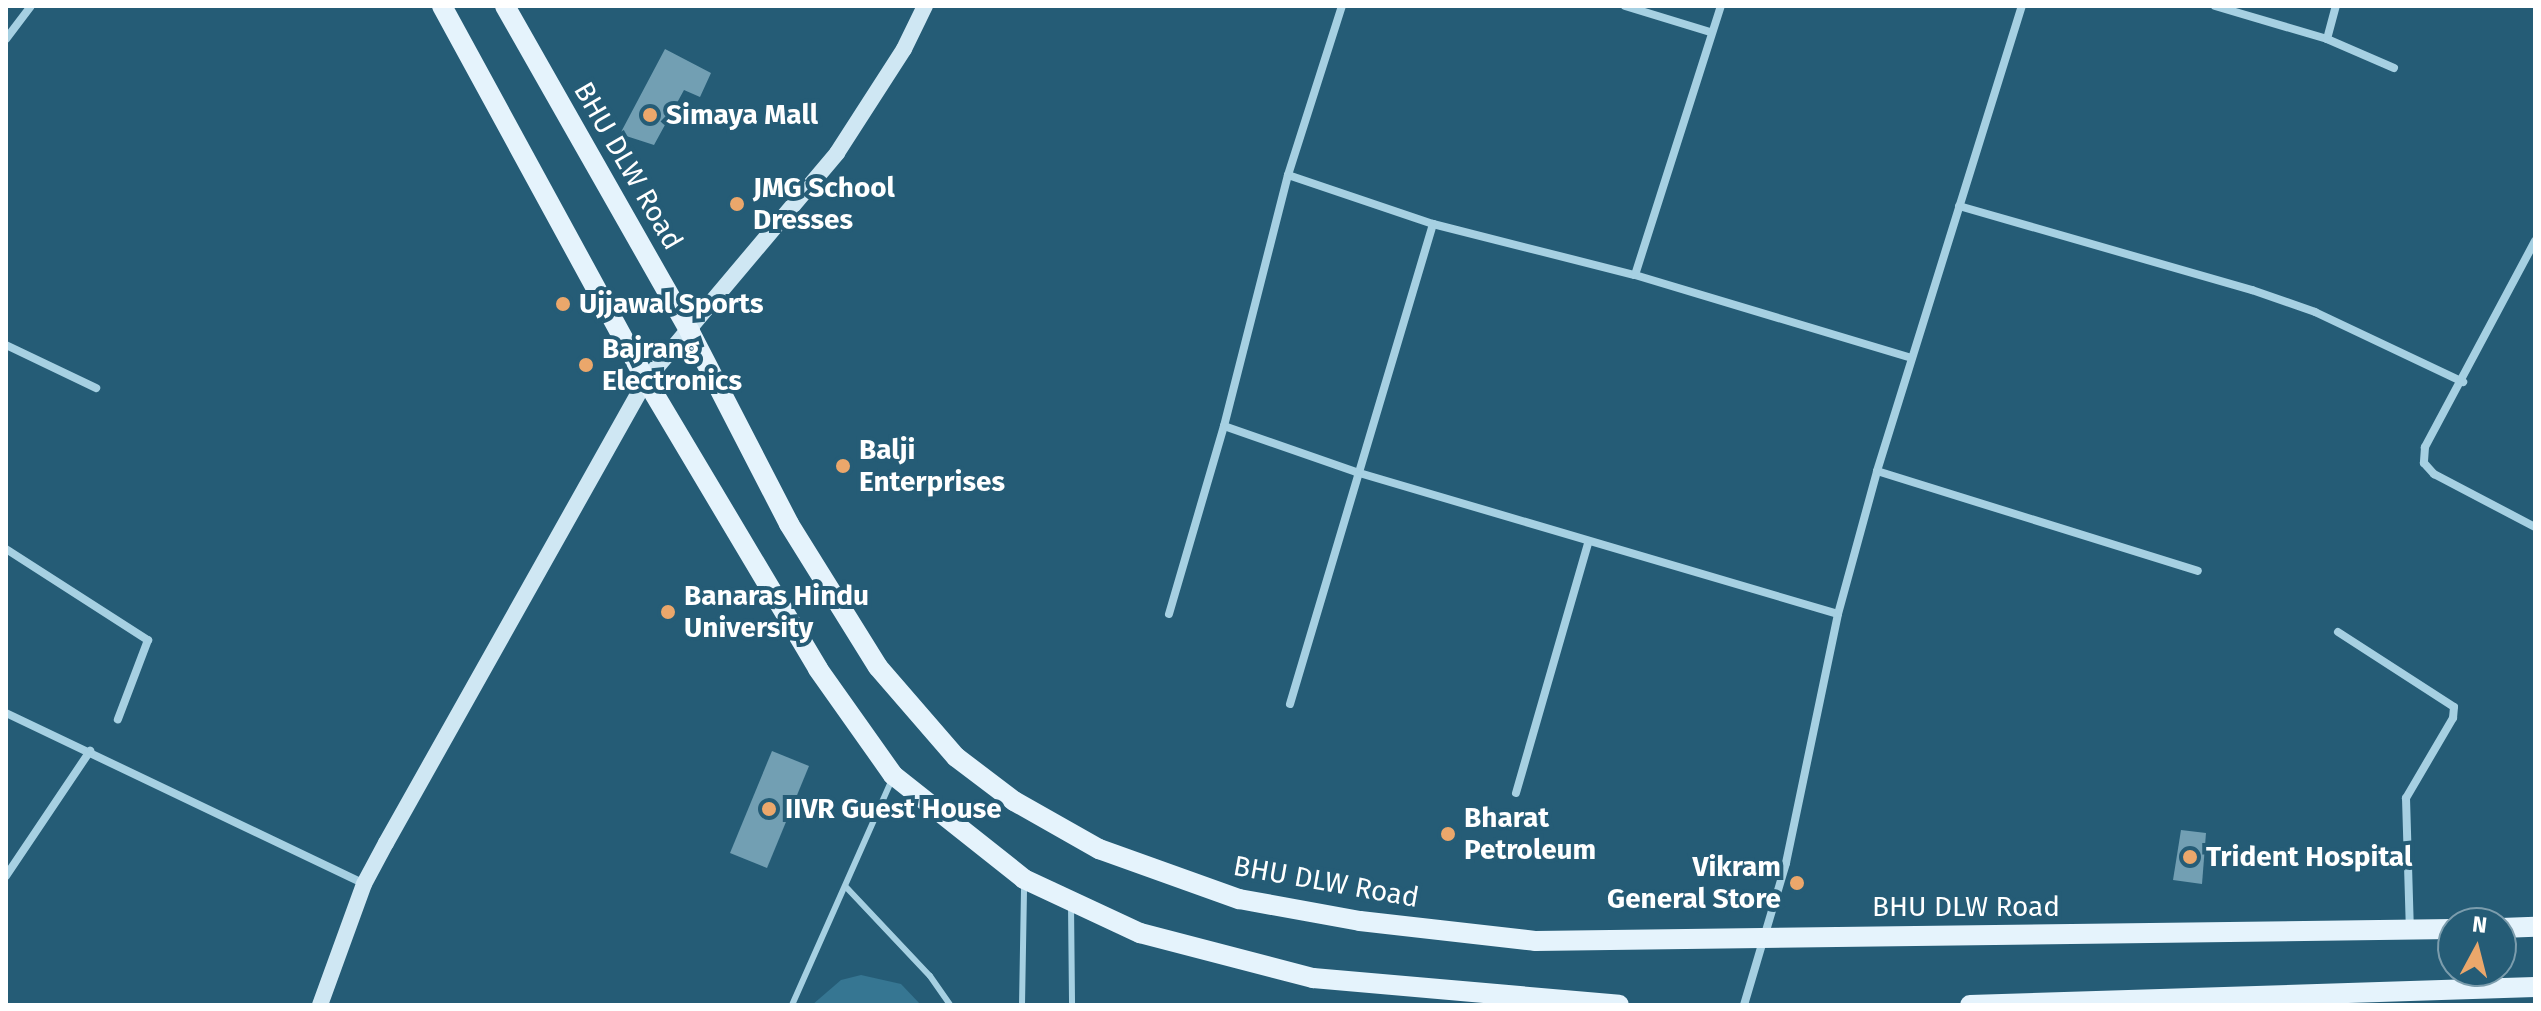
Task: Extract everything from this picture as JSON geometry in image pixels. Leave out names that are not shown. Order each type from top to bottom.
[{"type":"main road","points":[[442,6],[646,380],[818,669],[893,775],[1024,879],[1140,933],[1313,978],[1619,1005]]},
{"type":"main road","name":"BHU DLW Road","points":[[505,6],[690,332],[789,524],[878,667],[956,757],[1014,801],[1099,849],[1239,899],[1360,921],[1535,941],[2437,929]]},
{"type":"main road","points":[[1970,1005],[2535,987]]},
{"type":"street","points":[[6,39],[31,6]]},
{"type":"street","points":[[320,1005],[364,884],[646,380],[690,332],[837,153],[904,49],[925,6]]},
{"type":"street","points":[[1169,614],[1224,426],[1288,175],[1342,6]]},
{"type":"street","points":[[1625,6],[1710,32]]},
{"type":"street","points":[[1635,275],[1710,32],[1721,6]]},
{"type":"street","points":[[1744,1005],[1786,863],[1838,614],[1877,471],[2022,6]]},
{"type":"street","points":[[2215,6],[2327,39],[2394,68]]},
{"type":"street","points":[[2327,39],[2336,6]]},
{"type":"street","points":[[1288,175],[1433,224],[1635,275],[1911,358]]},
{"type":"street","points":[[1959,206],[2252,290],[2315,312],[2463,382]]},
{"type":"street","points":[[1290,704],[1356,472],[1433,224]]},
{"type":"street","points":[[2535,241],[2463,382],[2425,447],[2424,463],[2434,474],[2535,527]]},
{"type":"street","points":[[6,345],[96,388]]},
{"type":"street","points":[[1224,426],[1356,472],[1588,543],[1838,614]]},
{"type":"street","points":[[1877,471],[2198,571]]},
{"type":"street","points":[[1516,793],[1588,543]]},
{"type":"street","points":[[6,549],[148,640],[118,719]]},
{"type":"street","points":[[2338,632],[2454,707],[2453,718],[2406,798],[2410,930]]},
{"type":"street","points":[[6,713],[364,884]]},
{"type":"street","points":[[6,876],[90,751]]},
{"type":"lane","points":[[792,1005],[893,775]]},
{"type":"lane","points":[[1022,1005],[1024,879]]},
{"type":"lane","points":[[846,887],[930,976],[950,1005]]},
{"type":"lane","points":[[1071,901],[1072,1005]]},
{"type":"shaded area","points":[[861,975],[901,984],[921,1005],[812,1005],[841,980]]},
{"type":"building","name":"Simaya Mall","points":[[665,49],[711,73],[700,97],[684,90],[654,145],[620,134]]},
{"type":"building","name":"IIVR Guest House","points":[[772,751],[809,766],[767,868],[730,853]]},
{"type":"building","name":"Trident Hospital","points":[[2181,830],[2206,833],[2202,884],[2173,880]]},
{"type":"place","name":"Simaya Mall","points":[[650,115]]},
{"type":"place","name":"JMG School Dresses","points":[[737,204]]},
{"type":"place","name":"Ujjawal Sports","points":[[563,304]]},
{"type":"place","name":"Bajrang Electronics","points":[[586,365]]},
{"type":"place","name":"Balji Enterprises","points":[[843,466]]},
{"type":"place","name":"Banaras Hindu University","points":[[668,612]]},
{"type":"place","name":"IIVR Guest House","points":[[769,809]]},
{"type":"place","name":"Bharat Petroleum","points":[[1448,834]]},
{"type":"place","name":"Trident Hospital","points":[[2190,857]]},
{"type":"place","name":"Vikram General Store","points":[[1797,883]]}]
